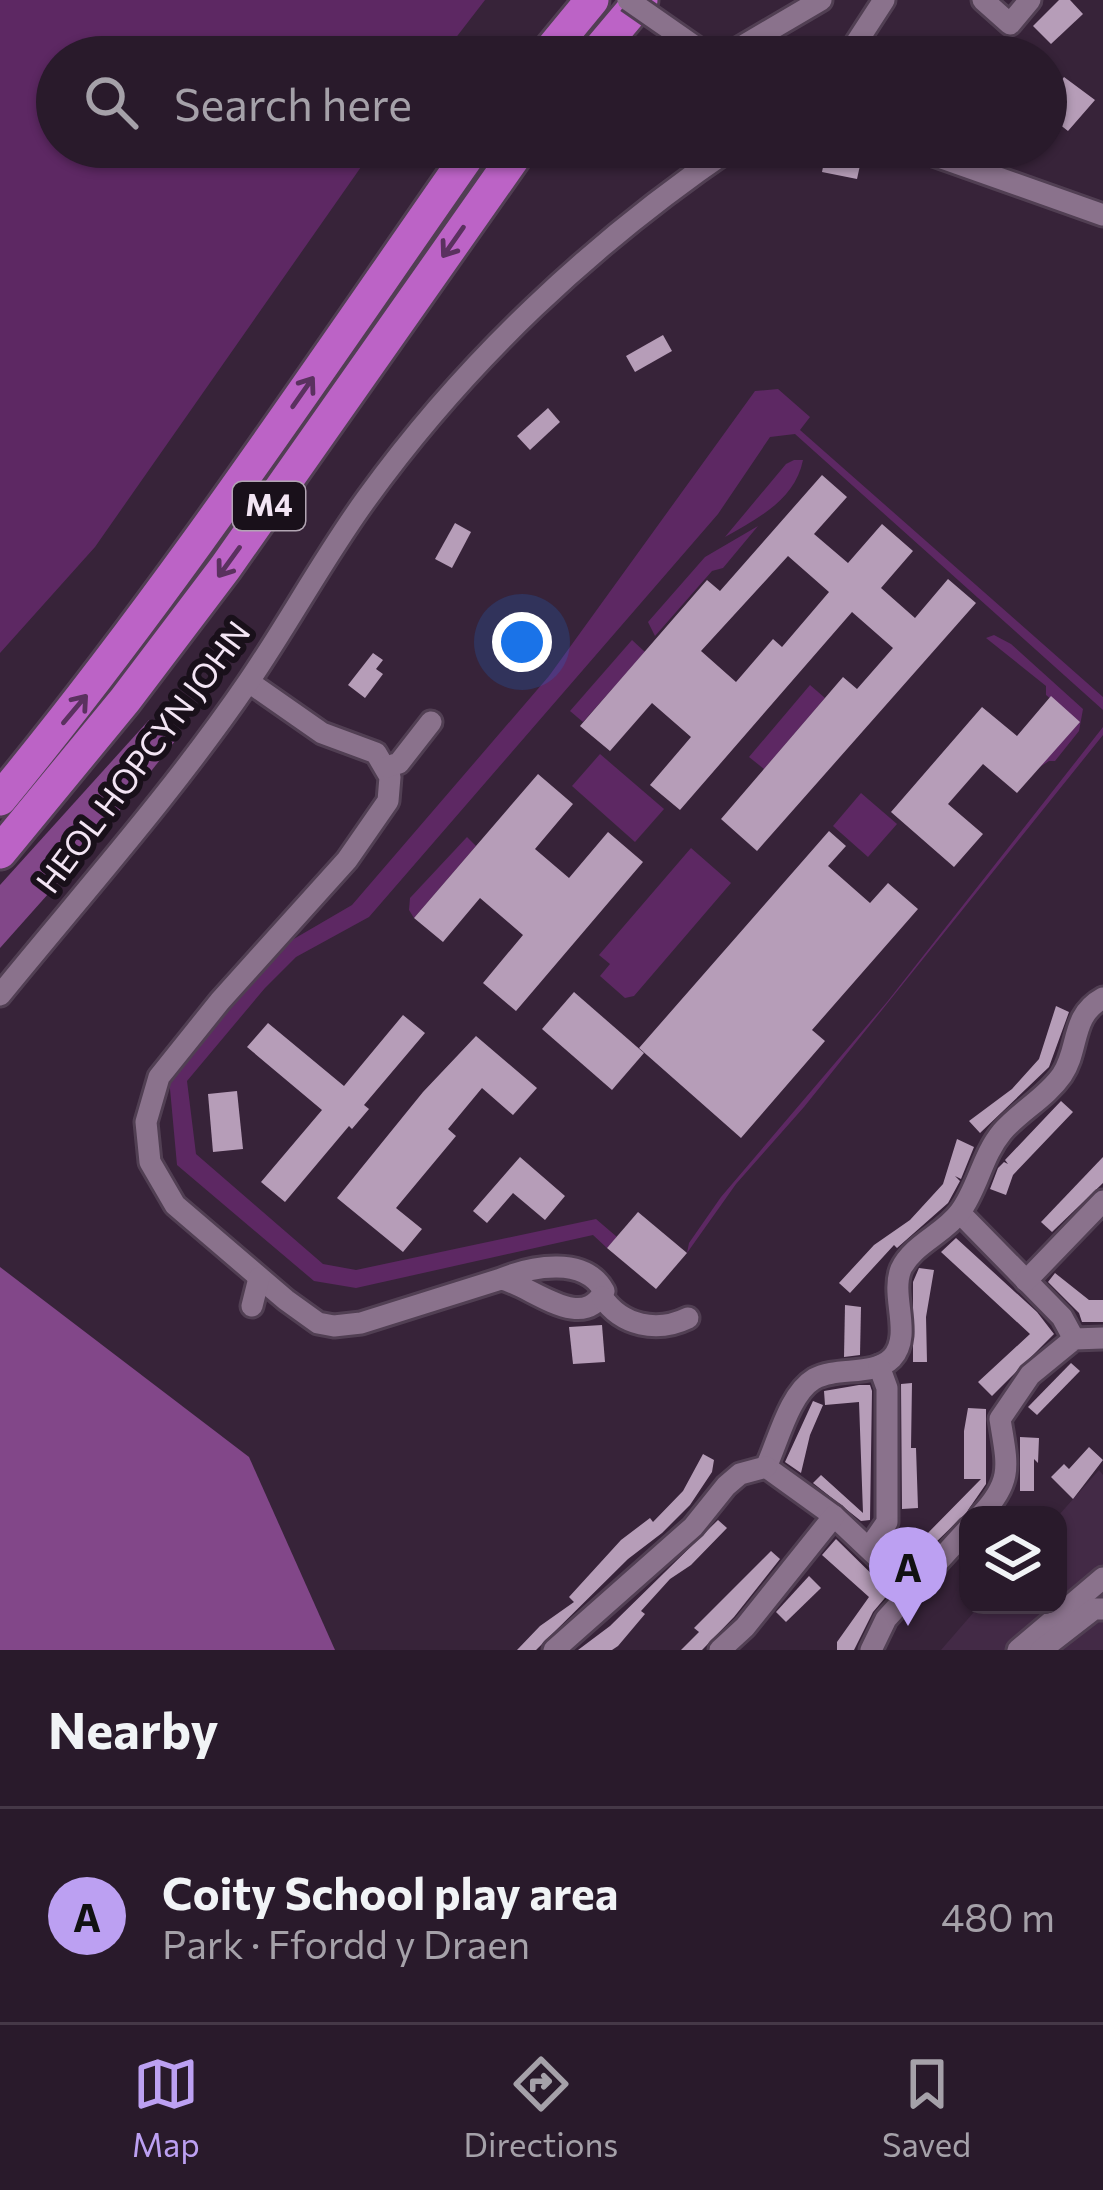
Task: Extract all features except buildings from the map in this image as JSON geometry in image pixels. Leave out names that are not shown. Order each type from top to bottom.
[{"type":"highway","points":[[562,36],[592,0]]},
{"type":"highway","points":[[610,36],[641,0]]},
{"type":"highway","name":"M4","points":[[0,799],[93,687],[187,558],[459,168]]},
{"type":"highway","name":"M4","points":[[0,852],[225,568],[506,168]]},
{"type":"street","points":[[628,0],[681,36]]},
{"type":"street","points":[[760,36],[821,0]]},
{"type":"street","points":[[861,36],[884,0]]},
{"type":"street","points":[[983,0],[1010,23],[1030,0]]},
{"type":"street","name":"HEOL HOPCYN JOHN","points":[[0,995],[249,682],[330,550],[410,440],[571,273],[704,168]]},
{"type":"street","points":[[970,168],[1103,215]]},
{"type":"street","points":[[249,682],[330,737],[368,748],[386,767],[391,789],[381,813],[347,860],[159,1077],[146,1122],[151,1162],[166,1194],[259,1278],[306,1317],[334,1326],[361,1323],[530,1268],[566,1268],[597,1280],[604,1292],[588,1306],[565,1308],[530,1288],[501,1279]]},
{"type":"street","points":[[386,767],[399,763],[431,722]]},
{"type":"street","points":[[766,1467],[798,1396],[812,1380],[879,1366],[893,1357],[901,1341],[897,1281],[903,1264],[960,1213],[986,1154],[1004,1129],[1044,1096],[1065,1071],[1076,1025],[1090,1005],[1103,998]]},
{"type":"street","points":[[1026,1282],[1103,1201]]},
{"type":"street","points":[[960,1213],[1062,1317],[1074,1339]]},
{"type":"street","points":[[252,1306],[259,1278]]},
{"type":"street","points":[[465,1289],[472,1313]]},
{"type":"street","points":[[602,1297],[614,1312],[637,1324],[661,1326],[688,1318]]},
{"type":"street","points":[[989,1506],[1001,1493],[1007,1462],[1000,1419],[1030,1375],[1074,1339],[1103,1339]]},
{"type":"street","points":[[869,1548],[887,1522],[886,1388],[879,1366]]},
{"type":"street","points":[[766,1467],[834,1516],[911,1589]]},
{"type":"street","points":[[554,1650],[693,1527],[726,1486],[740,1474],[766,1467]]},
{"type":"street","points":[[725,1649],[834,1516]]},
{"type":"street","points":[[871,1650],[886,1619],[959,1538]]},
{"type":"street","points":[[1018,1650],[1103,1578]]},
{"type":"street","points":[[1041,1650],[1094,1609],[1103,1609]]},
{"type":"shaded area","points":[[0,0],[485,0],[457,36],[36,36],[36,168],[360,168],[95,547],[0,653]]},
{"type":"shaded area","points":[[778,389],[810,417],[800,430],[1103,697],[1103,710],[795,434],[770,437],[718,514],[369,917],[296,957],[187,1081],[196,1154],[323,1264],[356,1270],[596,1219],[617,1237],[607,1248],[593,1235],[356,1288],[314,1281],[177,1165],[169,1078],[280,947],[352,905],[549,676],[755,391]]},
{"type":"shaded area","points":[[803,460],[784,497],[725,537],[786,464]]},
{"type":"shaded area","points":[[758,526],[655,636],[648,622],[705,557]]},
{"type":"shaded area","points":[[994,635],[1011,644],[1083,709],[1079,731],[1055,761],[1029,774],[1076,720],[1046,695],[1046,686],[986,638]]},
{"type":"shaded area","points":[[632,640],[645,652],[583,722],[570,711]]},
{"type":"shaded area","points":[[810,685],[825,698],[764,769],[749,757]]},
{"type":"shaded area","points":[[149,720],[175,741],[98,838],[0,948],[0,885]]},
{"type":"shaded area","points":[[1103,727],[1103,735],[804,1107],[736,1184],[687,1253],[721,1197],[887,1002]]},
{"type":"shaded area","points":[[600,754],[664,809],[635,842],[572,786]]},
{"type":"shaded area","points":[[861,793],[897,824],[868,857],[833,826]]},
{"type":"shaded area","points":[[467,837],[476,846],[414,918],[410,898]]},
{"type":"shaded area","points":[[691,848],[731,883],[634,996],[625,998],[600,976],[610,964],[599,955]]},
{"type":"shaded area","points":[[0,1267],[249,1457],[335,1650],[0,1650]]},
{"type":"shaded area","points":[[1099,1470],[1103,1475],[1103,1650],[941,1650],[972,1614],[1067,1614],[1067,1506]]},
{"type":"place","name":"Coity School play area","points":[[908,1626]]}]
